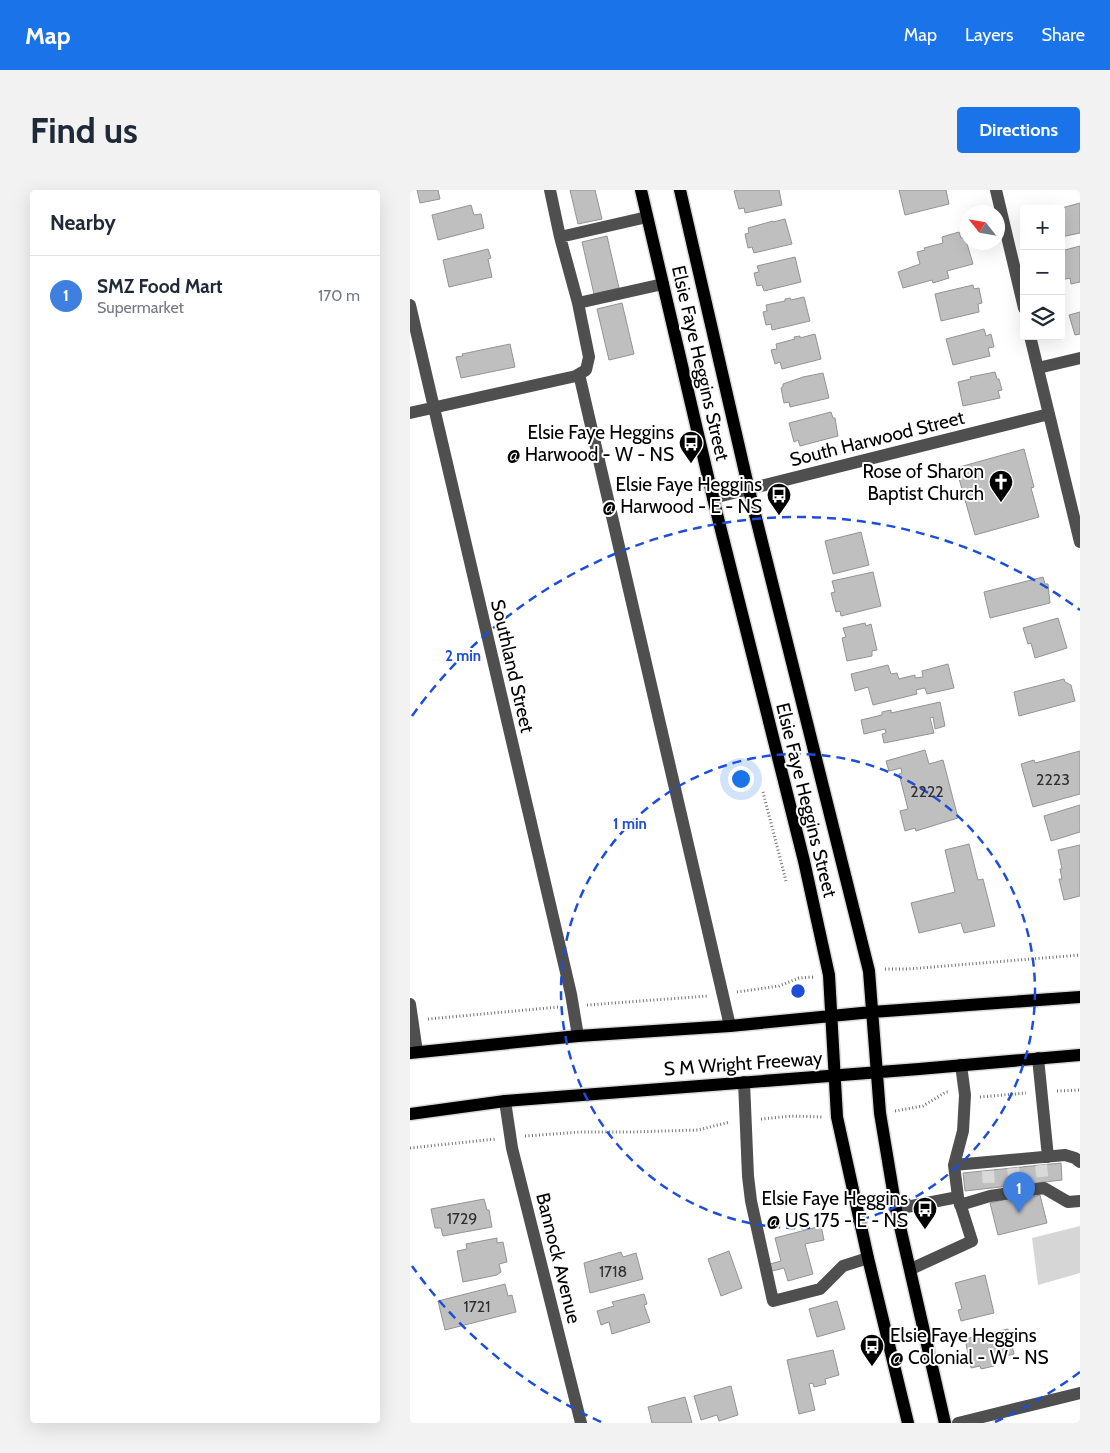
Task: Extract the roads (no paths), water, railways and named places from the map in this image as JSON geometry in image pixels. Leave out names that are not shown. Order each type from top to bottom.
[{"type":"main road","name":"Elsie Faye Heggins Street","points":[[641,190],[713,498],[804,861],[829,975],[837,1116],[868,1258],[908,1423]]},
{"type":"main road","name":"Elsie Faye Heggins Street","points":[[680,190],[749,490],[869,971],[880,1113],[896,1209],[945,1423]]},
{"type":"main road","name":"S M Wright Freeway","points":[[413,1053],[578,1036],[730,1026],[872,1012],[1080,997]]},
{"type":"main road","name":"S M Wright Freeway","points":[[410,1114],[505,1101],[1080,1054]]},
{"type":"street","points":[[410,413],[579,374],[586,370],[589,357],[578,303],[560,237],[550,190]]},
{"type":"street","points":[[996,190],[1021,295]]},
{"type":"street","points":[[560,237],[647,217]]},
{"type":"street","points":[[578,303],[663,284]]},
{"type":"street","name":"Southland Street","points":[[410,305],[578,1036]]},
{"type":"street","points":[[1031,340],[1080,542]]},
{"type":"street","points":[[1038,368],[1080,358]]},
{"type":"street","points":[[579,374],[730,1026]]},
{"type":"street","name":"South Harwood Street","points":[[713,498],[1049,414]]},
{"type":"street","points":[[410,1004],[413,1020],[413,1053]]},
{"type":"street","points":[[1038,1058],[1043,1160]]},
{"type":"street","points":[[911,1269],[972,1241],[959,1201],[954,1165],[963,1131],[965,1095],[961,1065]]},
{"type":"street","points":[[744,1082],[748,1176],[751,1200],[773,1301],[820,1289],[843,1266],[868,1258]]},
{"type":"street","name":"Bannock Avenue","points":[[505,1101],[510,1138],[581,1423]]},
{"type":"street","points":[[954,1165],[987,1167],[1043,1160],[1065,1155],[1075,1158],[1080,1162]]},
{"type":"street","points":[[896,1209],[959,1201],[989,1192],[1044,1185],[1068,1202],[1080,1201]]},
{"type":"street","points":[[958,1423],[1080,1393]]},
{"type":"tunnel","points":[[1041,1165],[1043,1182]]},
{"type":"tunnel","points":[[1013,1168],[1015,1185]]},
{"type":"tunnel","points":[[988,1171],[989,1188]]},
{"type":"place","name":"Elsie Faye Heggins @ Harwood - W - NS","points":[[691,464]]},
{"type":"place","name":"Rose of Sharon Baptist Church","points":[[1001,503]]},
{"type":"place","name":"Elsie Faye Heggins @ Harwood - E - NS","points":[[779,516]]},
{"type":"place","name":"SMZ Food Mart","points":[[1019,1213]]},
{"type":"place","name":"Elsie Faye Heggins @ US 175 - E - NS","points":[[925,1230]]},
{"type":"place","name":"Elsie Faye Heggins @ Colonial - W - NS","points":[[872,1367]]}]
